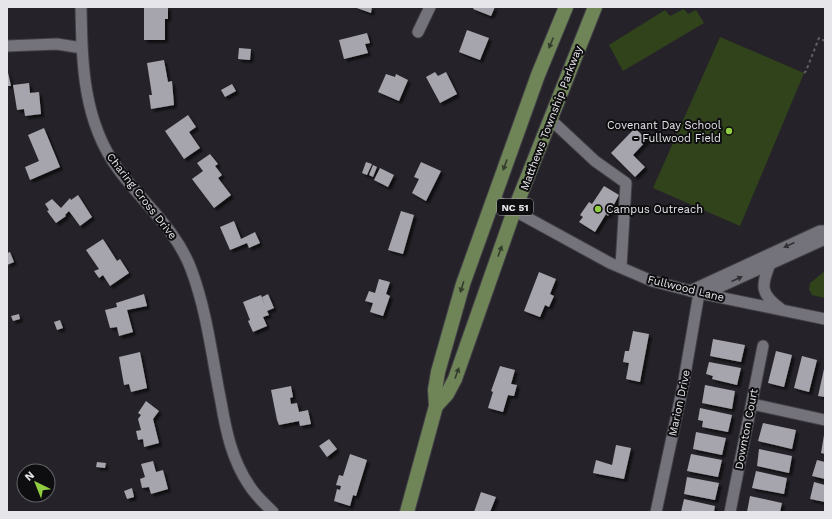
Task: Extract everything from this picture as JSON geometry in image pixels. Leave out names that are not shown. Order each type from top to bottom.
[{"type":"main road","name":"Matthews Township Parkway","points":[[407,512],[436,406],[435,390],[438,372],[463,284],[545,57],[566,7]]},
{"type":"main road","name":"Matthews Township Parkway","points":[[436,406],[446,394],[455,379],[514,211],[571,64],[595,7]]},
{"type":"main road","points":[[571,64],[583,55],[604,7]]},
{"type":"street","name":"Charing Cross Drive","points":[[81,7],[85,85],[89,105],[99,135],[108,154],[119,170],[167,226],[185,255],[196,286],[224,421],[235,459],[248,485],[256,496],[273,512]]},
{"type":"street","points":[[418,32],[430,7]]},
{"type":"street","points":[[7,46],[57,44],[82,48]]},
{"type":"street","points":[[550,119],[595,161],[626,183],[621,267]]},
{"type":"street","name":"Fullwood Lane","points":[[493,199],[621,267],[652,281],[698,293],[825,319]]},
{"type":"street","points":[[698,293],[820,231],[825,231]]},
{"type":"street","points":[[698,293],[770,264],[825,239]]},
{"type":"street","points":[[770,264],[764,277],[764,290],[773,303],[785,311]]},
{"type":"street","name":"Marion Drive","points":[[656,512],[683,386],[698,293]]},
{"type":"street","name":"Downton Court","points":[[730,512],[763,346]]},
{"type":"street","points":[[752,404],[825,420]]},
{"type":"path","points":[[804,73],[819,38],[825,41]]},
{"type":"green space","points":[[684,9],[688,14],[696,10],[704,23],[623,71],[609,45],[665,10],[670,16]]},
{"type":"green space","name":"Covenant Day School - Fullwood Field","points":[[720,37],[804,73],[740,226],[653,188]]},
{"type":"green space","points":[[825,271],[825,298],[812,295],[809,289],[810,283]]},
{"type":"building","points":[[144,7],[168,7],[168,19],[165,19],[165,40],[144,40]]},
{"type":"building","points":[[354,7],[372,7],[371,13]]},
{"type":"building","points":[[474,7],[495,7],[491,16],[473,9]]},
{"type":"building","points":[[467,30],[489,38],[480,60],[459,52]]},
{"type":"building","points":[[367,33],[370,43],[365,44],[368,53],[344,59],[339,40]]},
{"type":"building","points":[[239,48],[251,49],[250,60],[238,59]]},
{"type":"building","points":[[164,60],[168,82],[172,81],[174,105],[151,109],[149,95],[152,95],[147,63]]},
{"type":"building","points":[[7,68],[11,86],[7,86]]},
{"type":"building","points":[[435,72],[438,76],[446,72],[457,94],[440,103],[426,77]]},
{"type":"building","points":[[386,74],[395,77],[396,74],[408,80],[399,101],[378,92]]},
{"type":"building","points":[[29,83],[30,93],[39,92],[41,114],[25,116],[24,109],[17,110],[13,85]]},
{"type":"building","points":[[232,84],[236,91],[225,97],[221,90]]},
{"type":"building","points":[[188,115],[196,127],[189,132],[200,148],[184,159],[165,131]]},
{"type":"building","points":[[44,128],[60,167],[30,180],[25,167],[39,161],[28,135]]},
{"type":"building","points":[[635,128],[647,140],[633,155],[645,167],[635,177],[611,153]]},
{"type":"building","points":[[210,154],[218,164],[215,166],[222,175],[218,178],[231,195],[214,208],[192,179],[203,171],[197,163]]},
{"type":"building","points":[[366,162],[372,164],[367,175],[362,173]]},
{"type":"building","points":[[421,162],[441,171],[426,201],[412,193],[419,179],[414,177]]},
{"type":"building","points":[[373,165],[377,167],[373,177],[369,175]]},
{"type":"building","points":[[380,168],[394,175],[388,187],[374,180]]},
{"type":"building","name":"Campus Outreach","points":[[604,186],[619,195],[608,216],[606,214],[595,232],[579,222],[583,217],[580,215],[589,202],[592,204]]},
{"type":"building","points":[[78,195],[92,217],[80,226],[69,211],[65,215],[66,216],[56,223],[47,211],[49,210],[45,204],[52,199],[61,208],[70,198],[71,200]]},
{"type":"building","points":[[401,211],[414,215],[403,254],[388,250]]},
{"type":"building","points":[[234,221],[241,239],[255,232],[260,243],[249,248],[247,243],[230,250],[220,227]]},
{"type":"building","points":[[103,239],[117,261],[120,259],[129,273],[110,286],[103,275],[99,278],[94,271],[99,269],[86,250]]},
{"type":"building","points":[[10,252],[14,262],[7,265],[7,253]]},
{"type":"building","points":[[539,272],[556,279],[550,294],[554,296],[549,307],[545,305],[540,317],[524,311]]},
{"type":"building","points":[[379,279],[390,282],[386,294],[390,296],[383,316],[370,312],[373,303],[365,301],[369,291],[375,293]]},
{"type":"building","points":[[144,294],[147,306],[127,310],[133,332],[119,336],[117,327],[110,328],[105,310],[117,307],[116,303]]},
{"type":"building","points":[[268,294],[274,308],[267,311],[269,315],[263,317],[267,326],[253,332],[248,321],[250,320],[243,302],[261,295],[265,306],[262,297]]},
{"type":"building","points":[[19,314],[20,319],[13,321],[11,316]]},
{"type":"building","points":[[60,320],[63,328],[57,330],[54,322]]},
{"type":"building","points":[[633,331],[649,334],[640,382],[626,379],[629,363],[623,362],[625,351],[629,351]]},
{"type":"building","points":[[713,339],[745,345],[741,362],[710,356]]},
{"type":"building","points":[[776,351],[792,355],[784,387],[768,383]]},
{"type":"building","points":[[140,352],[147,388],[131,392],[129,384],[124,385],[119,357]]},
{"type":"building","points":[[802,356],[817,360],[809,392],[794,388]]},
{"type":"building","points":[[709,362],[741,368],[737,385],[712,379],[713,376],[706,374]]},
{"type":"building","points":[[500,366],[515,370],[511,384],[517,385],[514,396],[508,395],[503,412],[488,408],[493,392],[491,391]]},
{"type":"building","points":[[825,369],[825,397],[818,396]]},
{"type":"building","points":[[705,385],[735,391],[732,409],[702,403]]},
{"type":"building","points":[[291,386],[293,397],[290,398],[291,404],[297,403],[299,412],[308,410],[311,424],[300,426],[299,421],[279,425],[271,390]]},
{"type":"building","points":[[146,401],[159,411],[153,419],[159,443],[144,447],[143,439],[138,440],[136,431],[141,430],[138,419],[141,415],[138,413]]},
{"type":"building","points":[[700,408],[732,415],[728,432],[702,427],[703,421],[698,420]]},
{"type":"building","points":[[763,423],[796,430],[792,449],[758,441]]},
{"type":"building","points":[[696,432],[726,438],[722,455],[693,449]]},
{"type":"building","points":[[825,435],[825,454],[821,453]]},
{"type":"building","points":[[329,439],[337,449],[327,457],[319,446]]},
{"type":"building","points":[[616,445],[631,448],[624,479],[593,473],[596,460],[612,465]]},
{"type":"building","points":[[759,449],[792,456],[789,473],[757,466]]},
{"type":"building","points":[[350,454],[367,460],[356,496],[353,495],[350,506],[334,501],[337,489],[340,490],[341,486],[336,485],[339,475],[343,476]]},
{"type":"building","points":[[691,454],[722,460],[718,477],[687,471]]},
{"type":"building","points":[[817,460],[825,462],[825,479],[812,476]]},
{"type":"building","points":[[153,461],[156,472],[163,470],[168,489],[151,494],[149,487],[142,488],[140,479],[145,477],[141,464]]},
{"type":"building","points":[[97,462],[106,463],[105,468],[96,467]]},
{"type":"building","points":[[756,471],[787,478],[784,494],[752,488]]},
{"type":"building","points":[[687,477],[719,483],[715,500],[684,494]]},
{"type":"building","points":[[814,482],[825,485],[825,502],[810,499]]},
{"type":"building","points":[[132,488],[134,497],[127,499],[124,491]]},
{"type":"building","points":[[481,492],[496,497],[490,512],[474,512]]},
{"type":"building","points":[[750,496],[782,503],[780,512],[747,512]]},
{"type":"building","points":[[684,499],[715,506],[714,512],[681,512]]},
{"type":"place","name":"Covenant Day School - Fullwood Field","points":[[729,131]]},
{"type":"place","name":"Campus Outreach","points":[[598,209]]}]
